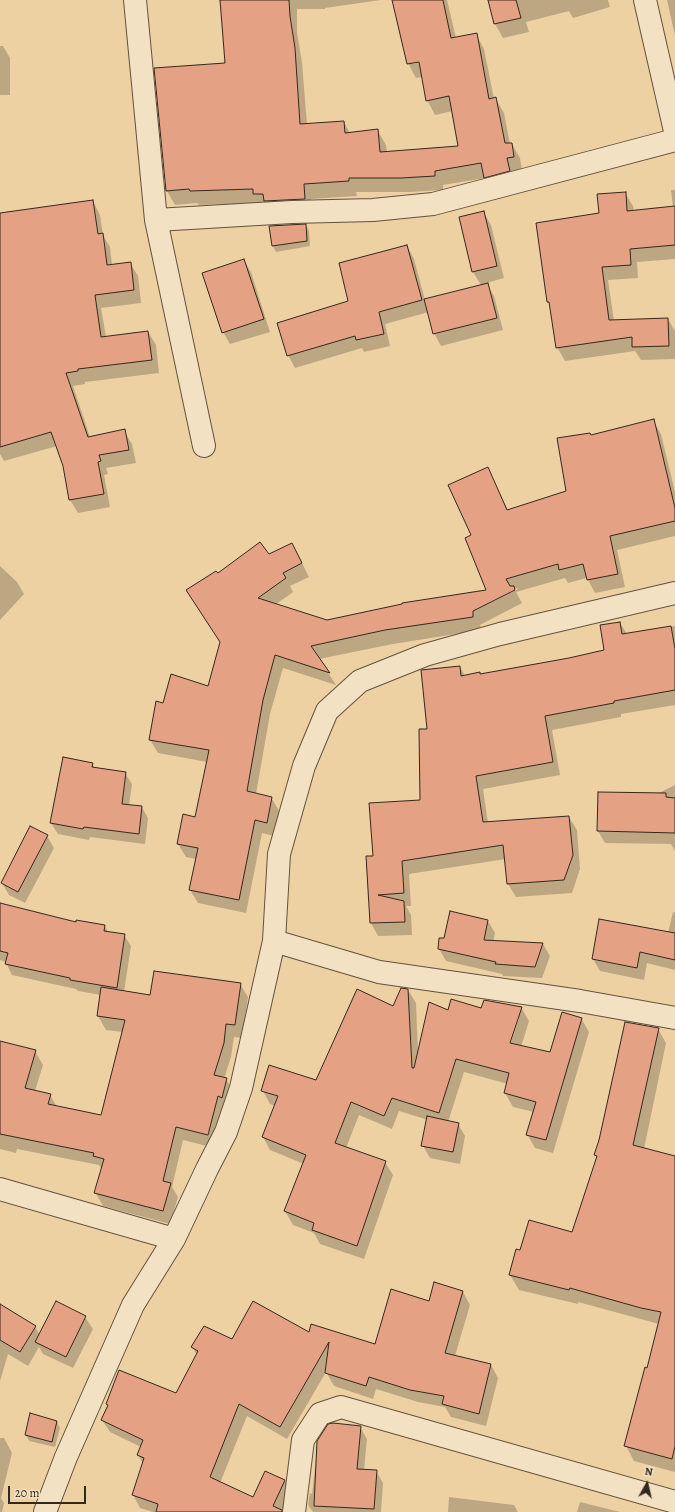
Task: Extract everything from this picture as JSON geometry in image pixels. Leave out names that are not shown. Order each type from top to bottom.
[{"type":"street","points":[[135,0],[156,220],[204,446]]},
{"type":"street","points":[[645,0],[675,131]]},
{"type":"street","points":[[156,220],[292,212],[373,210],[433,204],[675,140]]},
{"type":"street","points":[[46,1512],[66,1457],[133,1305],[174,1239],[226,1132],[241,1088],[274,941],[279,854],[304,766],[327,711],[360,681],[425,655],[492,636],[675,593]]},
{"type":"street","points":[[274,941],[379,972],[580,1001],[675,1018]]},
{"type":"street","points":[[0,1189],[174,1239]]},
{"type":"street","points":[[294,1512],[304,1440],[320,1414],[341,1407],[675,1502]]},
{"type":"building","points":[[220,0],[289,0],[295,48],[300,124],[344,121],[345,133],[378,129],[380,152],[458,146],[449,96],[426,101],[419,62],[407,64],[392,0],[443,0],[451,38],[477,33],[489,99],[496,97],[505,143],[512,143],[514,157],[507,158],[510,171],[484,178],[481,163],[435,171],[435,176],[401,178],[349,178],[349,181],[304,184],[305,199],[264,201],[263,194],[253,194],[253,189],[190,191],[189,189],[166,191],[154,68],[225,63]]},
{"type":"building","points":[[488,0],[516,0],[521,18],[494,24]]},
{"type":"building","points":[[626,192],[627,211],[675,206],[675,245],[630,249],[631,265],[602,267],[609,320],[668,318],[669,346],[632,347],[632,337],[556,348],[549,302],[547,302],[536,223],[599,213],[597,194]]},
{"type":"building","points":[[93,200],[98,234],[103,233],[107,265],[131,262],[134,290],[95,295],[101,337],[148,331],[152,360],[78,369],[78,371],[66,373],[88,437],[125,429],[129,450],[99,455],[101,461],[98,462],[104,494],[69,500],[63,466],[51,432],[0,447],[0,213]]},
{"type":"building","points":[[484,211],[497,266],[472,272],[459,217]]},
{"type":"building","points":[[306,224],[307,241],[272,246],[269,226]]},
{"type":"building","points":[[407,245],[422,300],[379,312],[384,334],[356,340],[355,336],[287,356],[277,323],[348,301],[339,263]]},
{"type":"building","points":[[244,259],[264,319],[222,333],[202,273]]},
{"type":"building","points":[[488,283],[497,318],[433,334],[424,299]]},
{"type":"building","points":[[654,419],[675,508],[675,521],[610,536],[618,574],[587,580],[583,564],[559,570],[558,564],[506,579],[510,586],[514,586],[515,590],[473,611],[473,617],[385,630],[311,646],[330,673],[275,655],[263,700],[247,791],[272,797],[267,823],[255,820],[239,900],[189,890],[198,848],[177,844],[183,814],[195,817],[209,750],[149,740],[156,701],[163,703],[171,674],[208,686],[220,642],[186,590],[216,571],[218,573],[260,542],[269,554],[292,543],[302,563],[283,573],[286,578],[258,598],[327,620],[402,603],[486,590],[465,538],[471,535],[448,485],[488,467],[507,510],[566,491],[557,438],[590,433],[591,435]]},
{"type":"building","points":[[620,622],[622,634],[671,626],[675,649],[675,690],[545,716],[553,762],[476,776],[483,822],[569,816],[573,855],[564,880],[507,884],[503,845],[402,861],[404,893],[378,895],[404,901],[405,922],[370,923],[366,856],[373,856],[369,803],[420,800],[419,729],[427,729],[421,670],[460,666],[461,676],[480,672],[480,674],[569,658],[604,650],[600,625]]},
{"type":"building","points":[[63,757],[93,763],[92,767],[126,772],[122,804],[142,806],[139,834],[84,827],[83,829],[50,823]]},
{"type":"building","points":[[598,792],[666,793],[666,797],[675,798],[675,833],[597,831]]},
{"type":"building","points":[[30,826],[48,835],[18,892],[1,883]]},
{"type":"building","points":[[0,903],[76,922],[76,920],[105,925],[104,931],[125,934],[117,988],[70,980],[70,978],[5,964],[8,953],[0,951]]},
{"type":"building","points":[[450,911],[488,920],[484,940],[543,943],[535,967],[495,964],[496,962],[438,949],[439,938],[444,938]]},
{"type":"building","points":[[599,919],[675,933],[675,960],[640,952],[637,968],[592,959]]},
{"type":"building","points":[[154,971],[241,983],[235,1025],[226,1024],[224,1043],[214,1075],[227,1078],[222,1098],[218,1096],[208,1135],[176,1127],[163,1181],[171,1183],[163,1211],[94,1193],[104,1159],[93,1156],[94,1153],[0,1134],[0,1041],[36,1050],[25,1088],[51,1094],[48,1104],[101,1115],[125,1020],[97,1016],[101,987],[150,995]]},
{"type":"building","points":[[401,988],[408,989],[412,1068],[414,1068],[429,1002],[448,1010],[451,999],[481,1008],[484,1000],[522,1007],[510,1043],[550,1052],[562,1012],[582,1018],[546,1140],[526,1135],[536,1102],[504,1093],[509,1073],[456,1059],[439,1113],[392,1098],[384,1116],[351,1102],[335,1143],[386,1161],[357,1246],[312,1230],[314,1223],[284,1211],[306,1155],[262,1137],[278,1096],[261,1091],[269,1065],[316,1080],[357,989],[393,1006]]},
{"type":"building","points":[[625,1022],[659,1028],[633,1145],[675,1156],[675,1446],[672,1459],[624,1446],[645,1367],[647,1368],[661,1312],[641,1308],[570,1288],[569,1290],[509,1275],[516,1249],[520,1250],[529,1220],[572,1232],[597,1156],[594,1155],[599,1140]]},
{"type":"building","points":[[427,1116],[459,1123],[453,1152],[421,1146]]},
{"type":"building","points":[[434,1282],[463,1291],[445,1353],[491,1364],[479,1414],[442,1404],[444,1396],[410,1390],[369,1377],[366,1386],[325,1373],[329,1342],[280,1427],[239,1404],[210,1477],[253,1497],[265,1471],[285,1480],[273,1506],[282,1510],[282,1512],[156,1512],[158,1504],[132,1495],[144,1458],[137,1455],[143,1440],[101,1420],[108,1405],[106,1404],[119,1370],[176,1393],[198,1351],[191,1347],[204,1326],[232,1339],[253,1301],[309,1332],[311,1324],[375,1344],[391,1289],[429,1301]]},
{"type":"building","points":[[56,1301],[86,1316],[66,1357],[35,1342]]},
{"type":"building","points":[[0,1304],[36,1326],[20,1352],[0,1340]]},
{"type":"building","points":[[30,1413],[57,1421],[52,1442],[25,1435]]},
{"type":"building","points":[[333,1423],[361,1426],[357,1469],[377,1470],[374,1509],[314,1506],[317,1441],[328,1424]]}]
